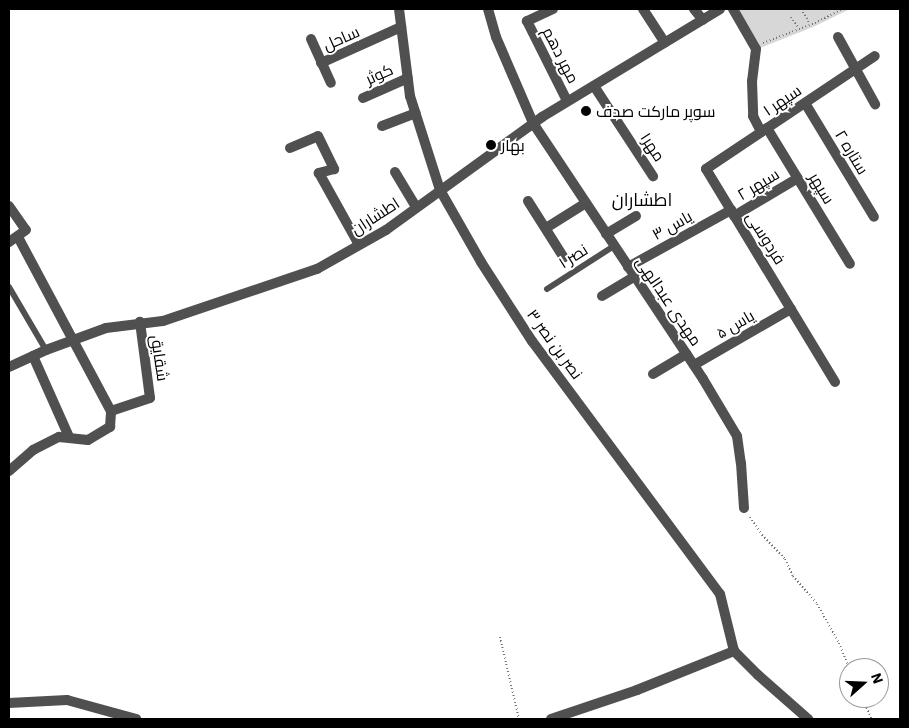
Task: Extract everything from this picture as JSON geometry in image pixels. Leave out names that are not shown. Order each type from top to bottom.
[{"type":"street","points":[[399,9],[410,96],[440,190]]},
{"type":"street","name":"مهدی عبدالهی","points":[[488,9],[496,36],[532,123],[694,365],[737,436],[744,508]]},
{"type":"street","name":"مهر دهم","points":[[553,9],[527,22],[567,101]]},
{"type":"street","points":[[643,9],[665,43]]},
{"type":"street","points":[[694,9],[703,20]]},
{"type":"street","name":"اطشاران","points":[[9,367],[46,350],[106,328],[140,322],[163,321],[317,269],[386,230],[532,123],[720,9]]},
{"type":"street","name":"سپهر","points":[[733,9],[756,49],[752,81],[754,116],[798,178],[850,264]]},
{"type":"street","name":"ساحل","points":[[321,63],[401,27]]},
{"type":"street","points":[[838,37],[875,104]]},
{"type":"street","points":[[311,39],[331,83]]},
{"type":"street","name":"سپهر ۱","points":[[706,169],[875,56]]},
{"type":"street","name":"کوثر","points":[[363,98],[408,78]]},
{"type":"street","name":"مهر۱","points":[[594,86],[653,176]]},
{"type":"street","name":"ستاره ۲","points":[[805,103],[874,217]]},
{"type":"street","points":[[382,126],[416,113]]},
{"type":"street","points":[[290,148],[318,136],[334,169],[319,173],[359,245]]},
{"type":"street","name":"فردوسی","points":[[706,169],[835,382]]},
{"type":"street","points":[[395,172],[416,207]]},
{"type":"street","name":"سپهر ۲","points":[[733,213],[798,178]]},
{"type":"street","name":"نصر بن نصر ۳","points":[[440,190],[481,262],[532,341],[720,594],[734,651]]},
{"type":"street","points":[[528,201],[564,258]]},
{"type":"street","points":[[546,228],[586,203]]},
{"type":"street","points":[[9,206],[26,230],[13,240],[73,340],[111,411],[110,428],[88,440],[69,436],[58,437],[33,450],[9,471]]},
{"type":"street","name":"یاس ۳","points":[[628,267],[733,213]]},
{"type":"street","points":[[606,234],[636,216]]},
{"type":"street","points":[[602,296],[634,276]]},
{"type":"street","name":"یاس ۵","points":[[694,365],[791,309]]},
{"type":"street","name":"شقایق","points":[[111,411],[150,398],[140,322]]},
{"type":"street","points":[[653,374],[686,354]]},
{"type":"street","points":[[33,356],[69,436]]},
{"type":"street","points":[[551,719],[637,690],[734,651],[808,719]]},
{"type":"street","points":[[9,702],[67,700],[136,719]]},
{"type":"lane","name":"نصر ۱","points":[[547,289],[614,246]]},
{"type":"lane","points":[[9,287],[46,350]]},
{"type":"path","points":[[801,9],[810,25]]},
{"type":"path","points":[[761,44],[810,25],[843,9]]},
{"type":"path","points":[[791,17],[799,29]]},
{"type":"path","points":[[744,508],[762,535],[785,559],[792,576],[817,604],[846,658]]},
{"type":"path","points":[[500,637],[519,719]]},
{"type":"shaded area","points":[[740,9],[850,9],[813,27],[760,48],[739,14]]},
{"type":"place","name":"سوپر مارکت صدف","points":[[586,111]]},
{"type":"place","name":"بهار","points":[[491,145]]},
{"type":"district","name":"اطشاران","points":[[642,200]]}]
